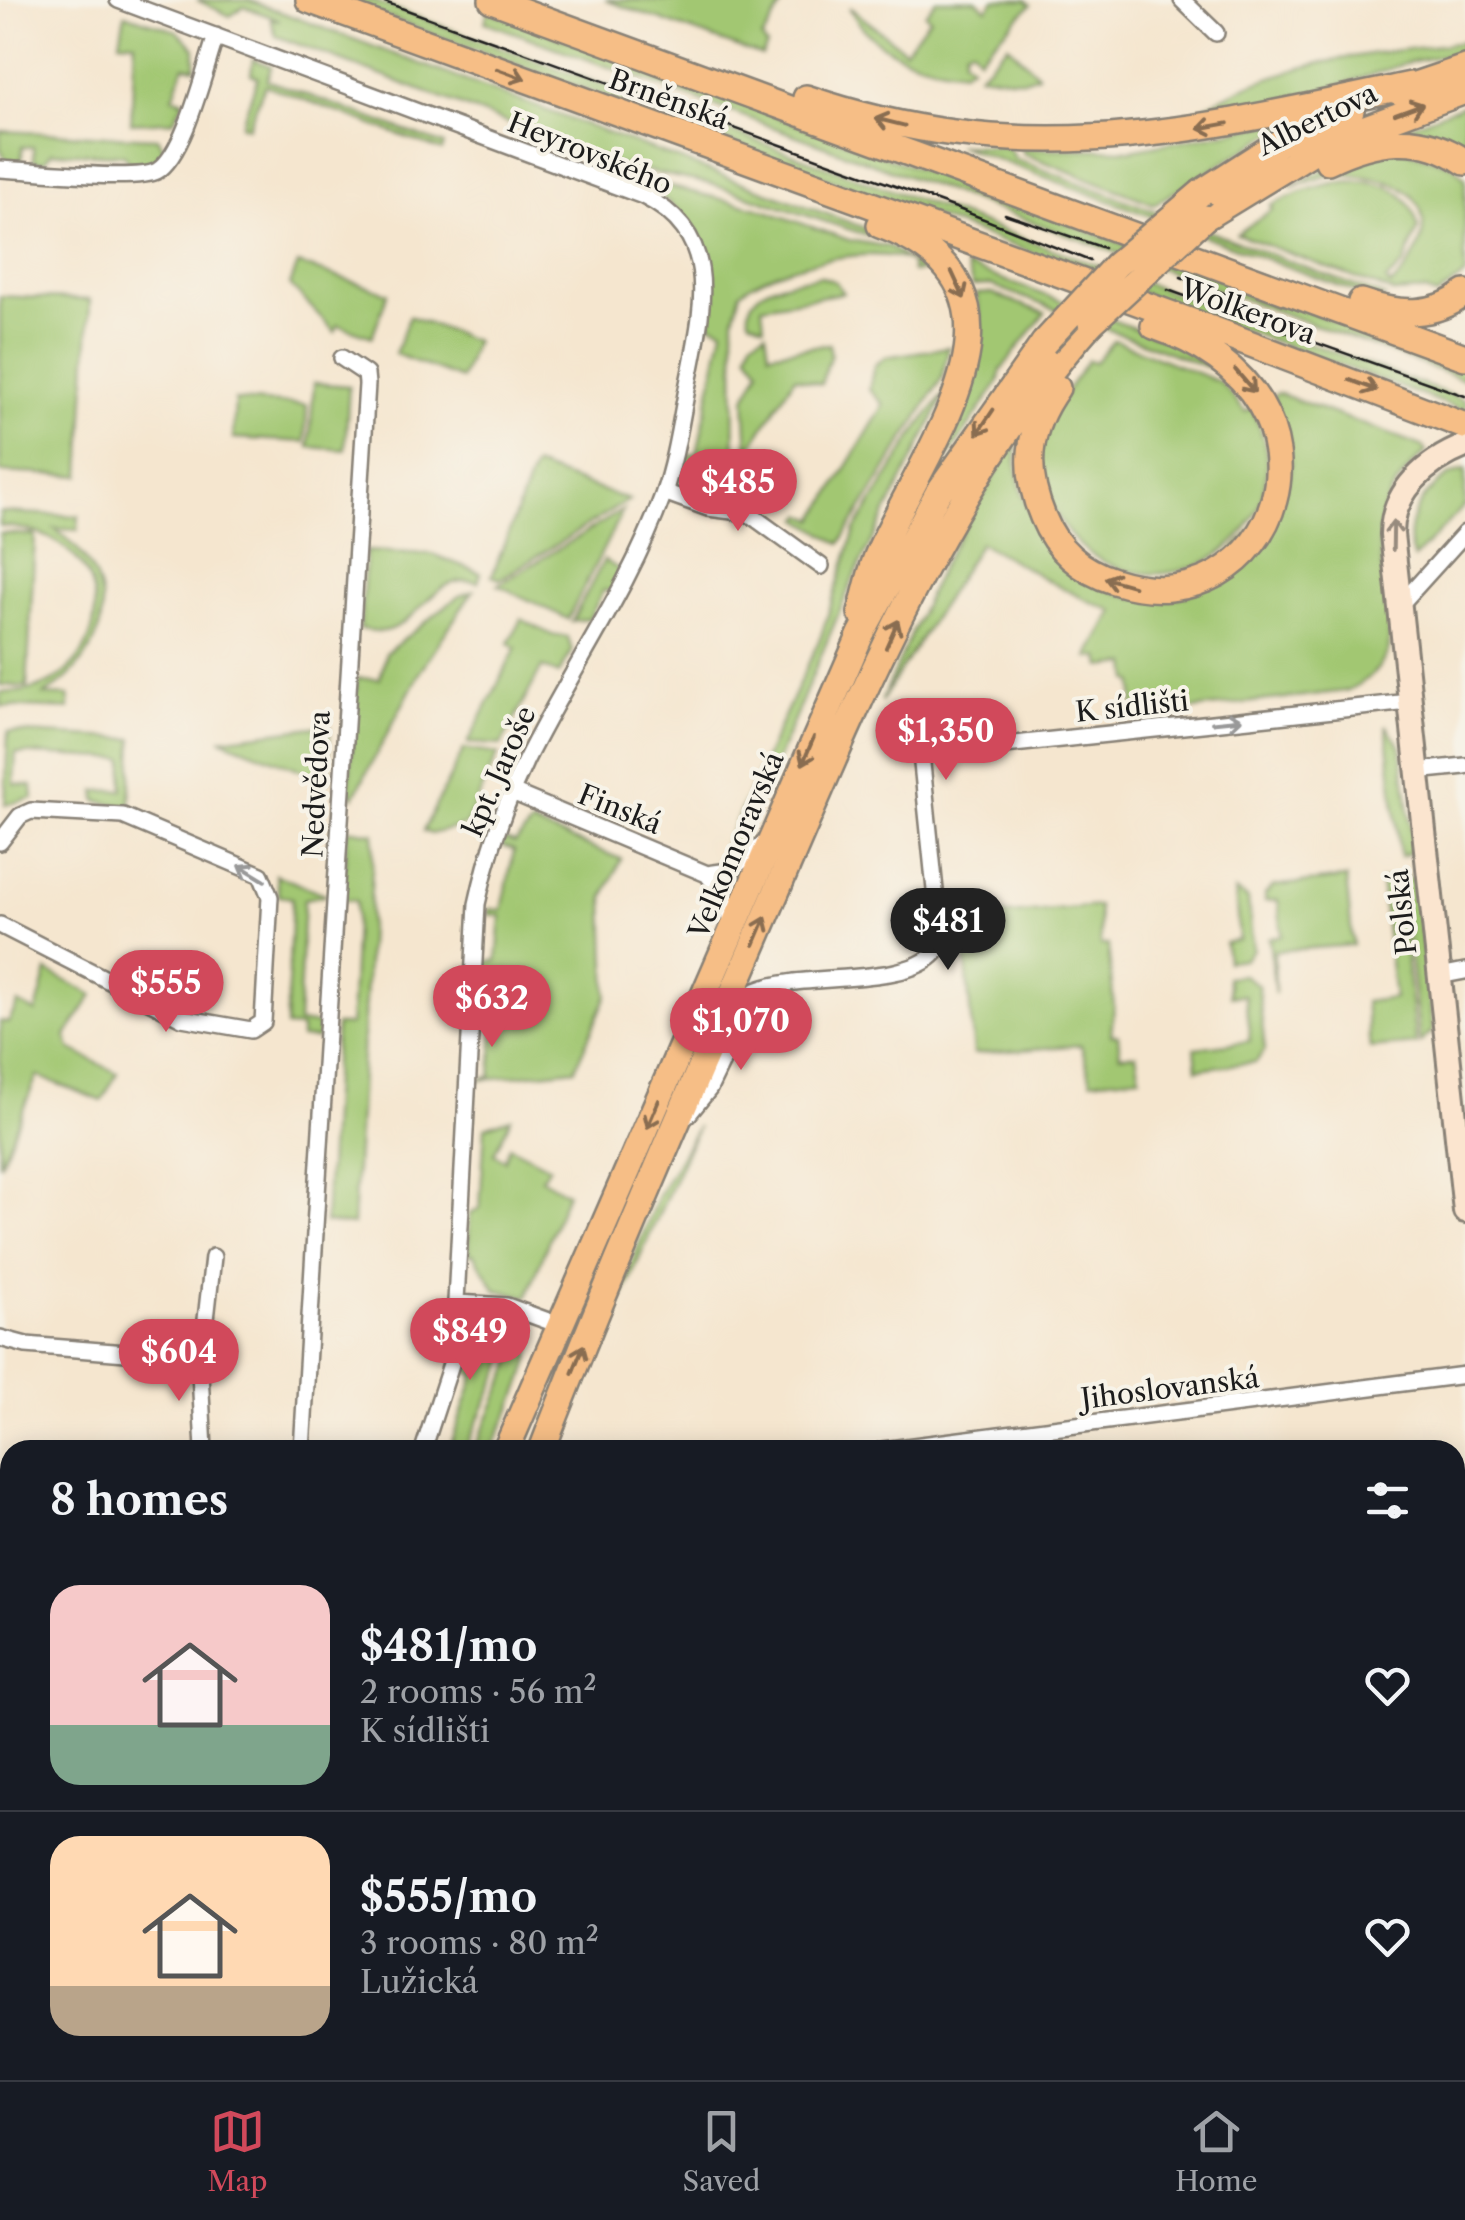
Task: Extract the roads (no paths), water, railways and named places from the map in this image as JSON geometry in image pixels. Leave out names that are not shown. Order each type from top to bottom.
[{"type":"main road","name":"Brněnská","points":[[309,0],[1008,255]]},
{"type":"main road","name":"Brněnská","points":[[492,0],[1024,196]]},
{"type":"main road","points":[[592,36],[902,125],[996,137],[1073,140],[1170,134],[1411,85]]},
{"type":"main road","name":"Albertova","points":[[1062,350],[1116,264],[1202,192],[1280,142],[1411,85],[1465,68]]},
{"type":"main road","name":"Albertova","points":[[1235,204],[1328,142],[1465,91]]},
{"type":"main road","points":[[595,104],[713,164],[910,237],[937,254],[958,280],[969,324],[963,376],[876,558],[848,661]]},
{"type":"main road","points":[[1008,255],[1024,273],[1045,285],[1214,352],[1237,370],[1262,402],[1279,451],[1276,488],[1258,535],[1222,570],[1178,586],[1128,585],[1079,564],[1048,529],[1033,489],[1030,448],[1062,350],[1091,322],[1204,218],[1376,142],[1420,142],[1465,162]]},
{"type":"main road","points":[[1024,196],[1121,215],[1389,312],[1433,310],[1465,292]]},
{"type":"main road","name":"Wolkerova","points":[[1024,196],[1465,356]]},
{"type":"main road","name":"Wolkerova","points":[[1008,255],[1465,426]]},
{"type":"main road","name":"Velkomoravská","points":[[510,1440],[848,661],[938,494],[1062,350]]},
{"type":"main road","name":"Velkomoravská","points":[[546,1440],[672,1135],[907,600],[977,476],[1062,350]]},
{"type":"street","name":"Heyrovského","points":[[118,0],[634,192],[680,222],[698,256],[702,290],[696,340],[664,492]]},
{"type":"street","points":[[1182,0],[1216,33]]},
{"type":"street","points":[[0,169],[134,175],[157,171],[171,156],[190,113],[216,36]]},
{"type":"street","name":"Nedvědova","points":[[303,1440],[367,384],[366,374],[342,358]]},
{"type":"street","name":"Polská","points":[[1465,446],[1431,464],[1398,502],[1392,547],[1465,1211]]},
{"type":"street","points":[[664,492],[708,508],[748,513],[821,566]]},
{"type":"street","name":"kpt. Jaroše","points":[[427,1440],[449,1376],[457,1303],[477,904],[495,832],[512,792],[623,583],[664,492]]},
{"type":"street","points":[[1398,606],[1465,532]]},
{"type":"street","name":"K sídlišti","points":[[672,1135],[708,1089],[756,991],[786,982],[919,968],[936,952],[939,930],[921,754],[1408,702]]},
{"type":"street","points":[[1416,771],[1465,766]]},
{"type":"street","name":"Finská","points":[[512,792],[707,874]]},
{"type":"street","points":[[0,842],[20,816],[38,810],[123,816],[256,872],[270,892],[264,1022],[251,1030],[182,1018],[0,925]]},
{"type":"street","points":[[707,874],[729,871],[770,839]]},
{"type":"street","points":[[707,874],[726,898],[733,927]]},
{"type":"street","points":[[1439,976],[1465,972]]},
{"type":"street","points":[[204,1440],[201,1359],[214,1257]]},
{"type":"street","points":[[457,1303],[507,1306],[559,1325]]},
{"type":"street","points":[[0,1338],[26,1345],[201,1359]]},
{"type":"street","name":"Jihoslovanská","points":[[960,1440],[1465,1375]]},
{"type":"tram line","points":[[379,0],[956,208],[1090,261]]},
{"type":"tram line","points":[[1005,214],[1104,248]]},
{"type":"tram line","points":[[1181,277],[1245,301]]},
{"type":"tram line","points":[[1168,290],[1465,396]]}]
